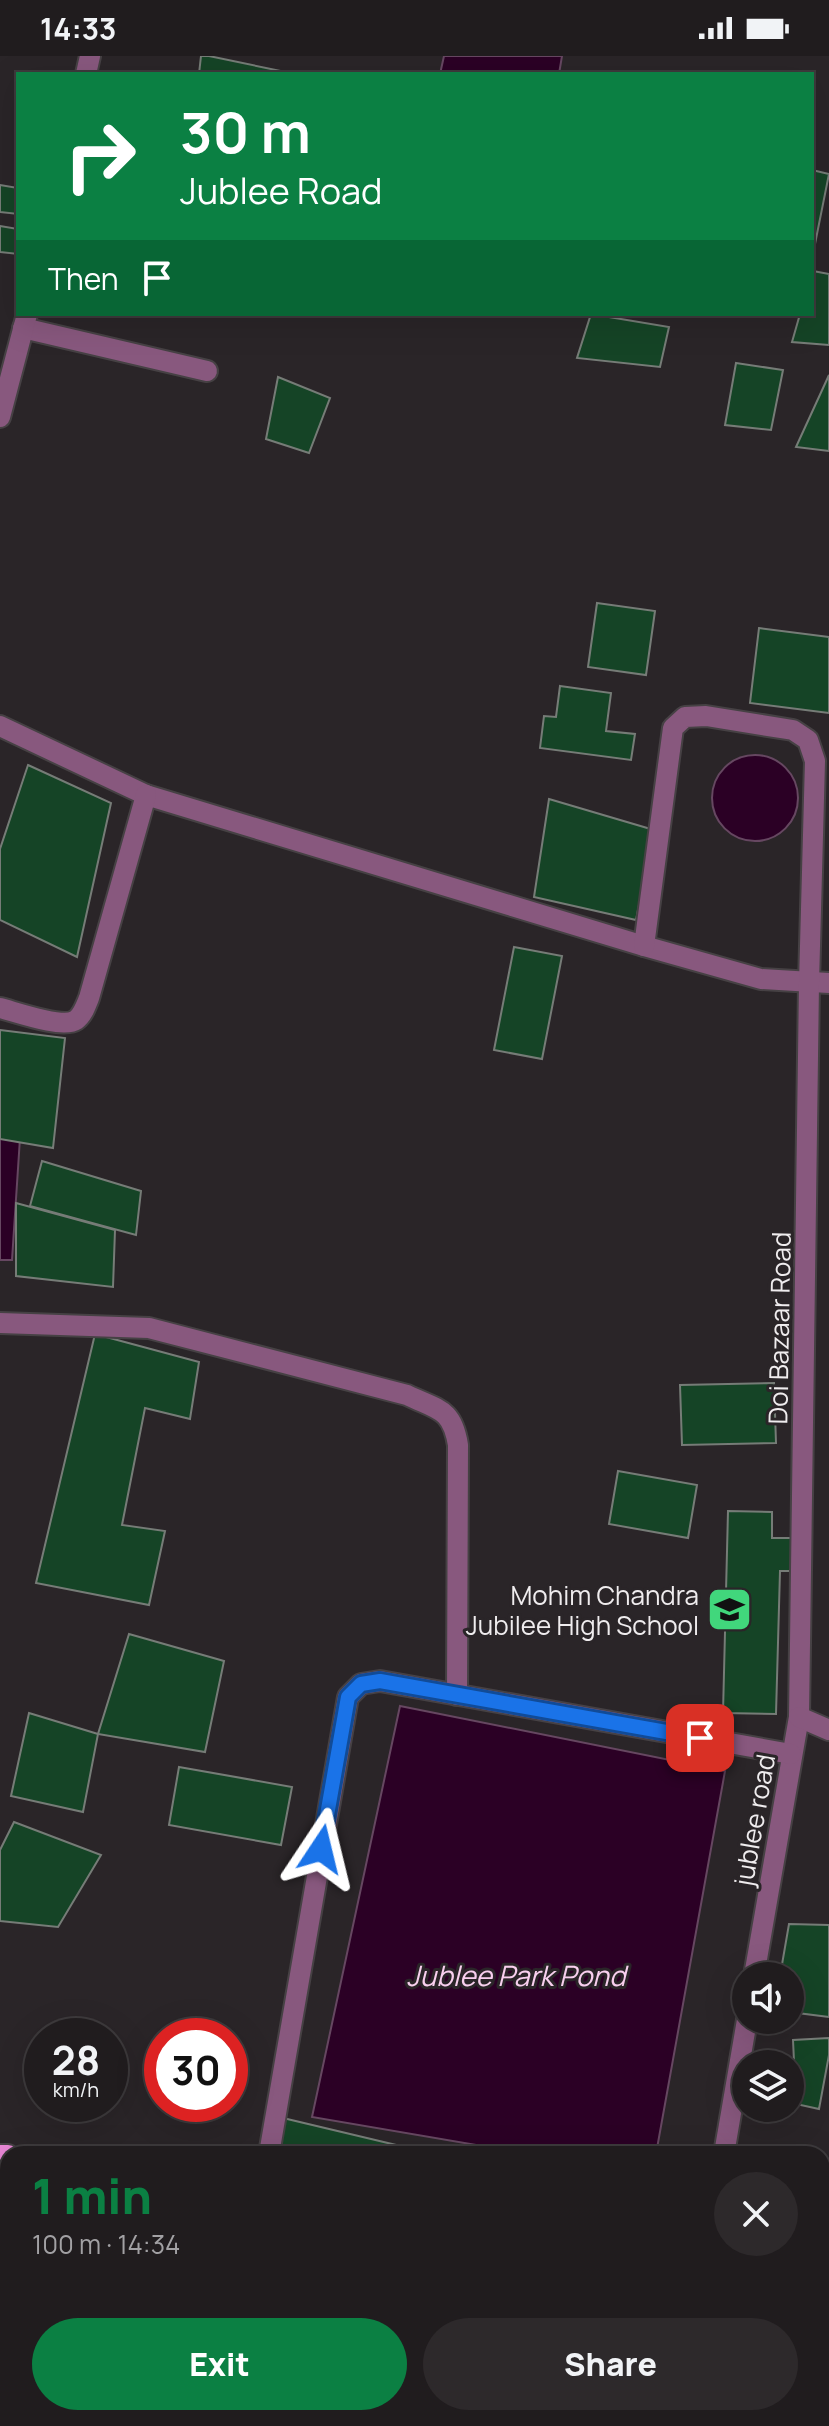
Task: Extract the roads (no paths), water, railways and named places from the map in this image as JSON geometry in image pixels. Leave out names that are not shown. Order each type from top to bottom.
[{"type":"street","points":[[0,417],[25,321],[207,371]]},
{"type":"street","name":"Doi Bazaar Road","points":[[644,946],[673,728],[685,717],[706,716],[793,730],[808,740],[815,761],[819,983],[799,1673]]},
{"type":"street","points":[[0,726],[146,795],[761,979],[819,983]]},
{"type":"street","points":[[0,1008],[57,1022],[71,1023],[80,1017],[89,998],[146,795]]},
{"type":"street","points":[[0,1323],[149,1328],[407,1395],[447,1414],[455,1425],[458,1445],[457,1695]]},
{"type":"street","name":"jublee road","points":[[756,1962],[799,1717],[799,1673]]},
{"type":"street","name":"jublee road","points":[[270,2146],[348,1697],[361,1684],[380,1681],[791,1754]]},
{"type":"street","points":[[799,1717],[829,1730]]},
{"type":"street","points":[[725,2146],[745,2034]]},
{"type":"water","points":[[444,56],[562,56],[559,72],[440,72]]},
{"type":"water","points":[[755,755],[779,762],[791,774],[798,798],[791,822],[779,834],[755,841],[731,834],[719,822],[712,798],[719,774],[731,762]]},
{"type":"water","points":[[0,1136],[20,1138],[12,1260],[0,1260]]},
{"type":"water","name":"Jublee Park Pond","points":[[400,1706],[725,1771],[657,2146],[482,2146],[312,2117]]},
{"type":"place","name":"Mohim Chandra Jubilee High School","points":[[730,1610]]}]
